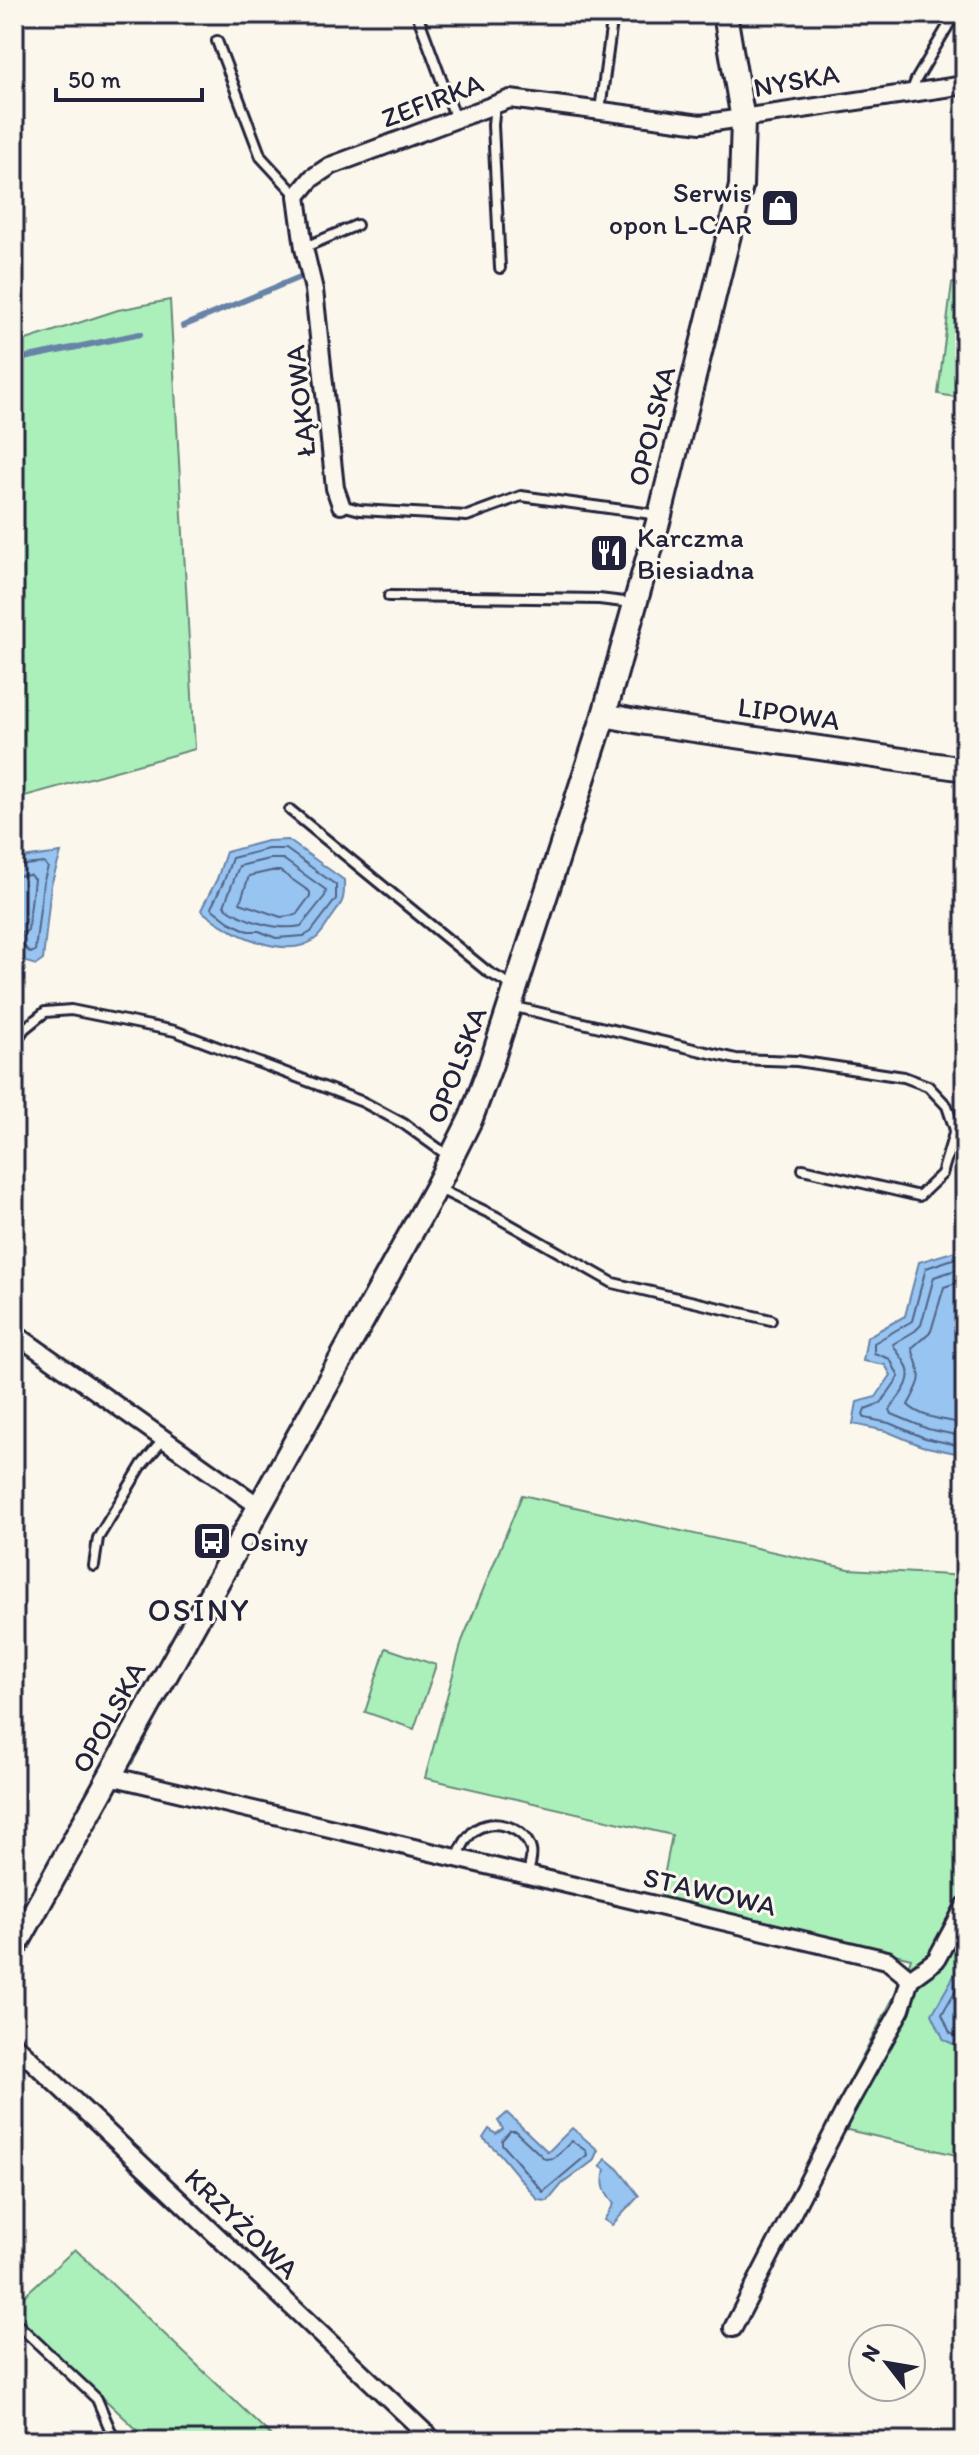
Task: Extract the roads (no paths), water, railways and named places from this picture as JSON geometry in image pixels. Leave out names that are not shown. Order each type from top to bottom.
[{"type":"street","name":"NYSKA","points":[[725,14],[743,120],[794,109],[965,85]]},
{"type":"street","name":"ZEFIRKA","points":[[297,196],[312,178],[330,166],[510,99],[701,124],[743,120]]},
{"type":"street","name":"OPOLSKA","points":[[14,1949],[436,1188],[471,1118],[604,715],[636,604],[741,186],[743,120]]},
{"type":"street","points":[[297,196],[304,248]]},
{"type":"street","name":"ŁĄKOWA","points":[[304,248],[314,290],[335,488],[341,505]]},
{"type":"street","name":"LIPOWA","points":[[604,715],[965,769]]},
{"type":"street","points":[[14,1333],[260,1507]]},
{"type":"street","name":"STAWOWA","points":[[110,1776],[887,1960],[910,1979]]},
{"type":"street","points":[[733,2328],[846,2108],[901,2009],[910,1979],[936,1960],[965,1906]]},
{"type":"street","name":"KRZYŻOWA","points":[[14,2044],[434,2441]]},
{"type":"lane","points":[[417,14],[456,119]]},
{"type":"lane","points":[[600,110],[613,14]]},
{"type":"lane","points":[[911,93],[955,14]]},
{"type":"lane","points":[[217,41],[261,157],[297,196]]},
{"type":"lane","points":[[496,103],[493,125],[500,268]]},
{"type":"lane","points":[[304,248],[357,225]]},
{"type":"lane","points":[[341,505],[360,510],[467,516],[521,496],[660,515]]},
{"type":"lane","points":[[389,596],[599,599],[636,604]]},
{"type":"lane","points":[[290,810],[488,972],[513,996],[736,1059],[797,1061],[904,1077],[928,1086],[947,1106],[955,1130],[942,1174],[919,1196],[803,1169]]},
{"type":"lane","points":[[14,1044],[24,1029],[45,1012],[71,1010],[175,1031],[363,1102],[404,1124],[451,1158]]},
{"type":"lane","points":[[436,1188],[495,1216],[613,1283],[771,1320]]},
{"type":"lane","points":[[94,1566],[98,1538],[142,1465],[163,1440]]},
{"type":"lane","points":[[457,1858],[471,1833],[490,1825],[512,1826],[526,1838],[532,1853],[528,1874]]},
{"type":"lane","points":[[14,2321],[97,2399],[115,2441]]},
{"type":"water","points":[[288,840],[344,880],[342,902],[317,937],[303,945],[272,945],[224,927],[201,910],[217,879],[226,852],[267,841]]},
{"type":"water","points":[[61,853],[51,885],[43,960],[36,965],[26,962],[14,946],[14,859]]},
{"type":"water","points":[[965,1234],[965,1455],[922,1446],[886,1431],[853,1424],[857,1402],[876,1397],[891,1375],[885,1365],[863,1361],[867,1337],[905,1316],[919,1262],[959,1250]]},
{"type":"water","points":[[965,1966],[965,2049],[944,2040],[932,2014],[959,1967]]},
{"type":"water","points":[[507,2113],[548,2152],[572,2128],[598,2150],[593,2161],[562,2184],[548,2201],[538,2200],[483,2138],[489,2129],[496,2134],[503,2129],[498,2121]]},
{"type":"water","points":[[606,2159],[639,2196],[612,2225],[604,2220],[614,2204],[604,2188],[605,2170],[600,2166]]},
{"type":"waterway","points":[[183,326],[300,277]]},
{"type":"waterway","points":[[14,360],[140,334]]},
{"type":"place","name":"Serwis opon L-CAR","points":[[780,208]]},
{"type":"place","name":"Karczma Biesiadna","points":[[609,553]]},
{"type":"place","name":"Osiny","points":[[212,1541]]},
{"type":"district","name":"OSINY","points":[[199,1610]]}]
